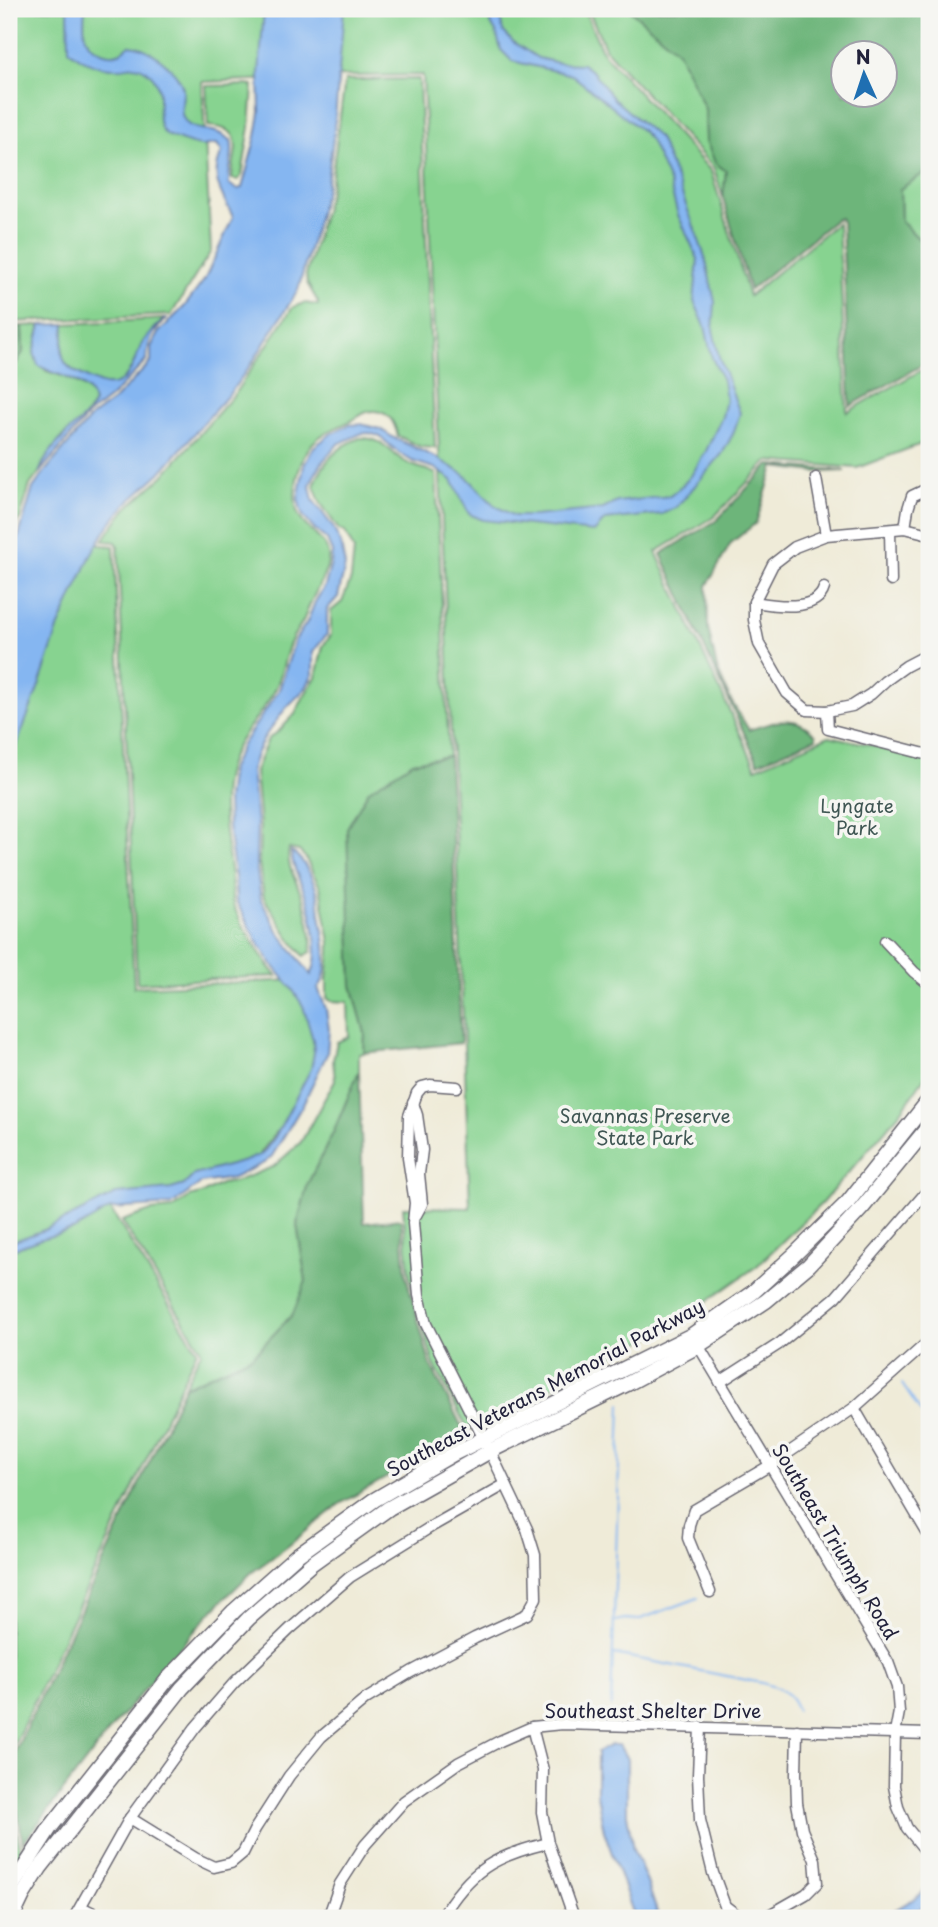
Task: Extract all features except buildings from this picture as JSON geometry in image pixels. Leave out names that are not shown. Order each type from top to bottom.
[{"type":"main road","name":"Southeast Veterans Memorial Parkway","points":[[695,1340],[752,1293],[848,1202],[929,1100]]},
{"type":"main road","name":"Southeast Veterans Memorial Parkway","points":[[9,1891],[50,1828],[167,1681],[234,1611],[296,1556],[374,1500],[453,1454],[487,1445],[627,1384],[695,1340],[766,1301],[809,1265],[862,1208],[929,1126]]},
{"type":"main road","name":"Southeast Veterans Memorial Parkway","points":[[12,1918],[40,1868],[118,1768],[182,1688],[249,1618],[311,1564],[389,1508],[487,1445]]},
{"type":"street","points":[[816,478],[826,535]]},
{"type":"street","points":[[905,528],[912,496],[929,488]]},
{"type":"street","points":[[929,534],[905,528],[826,535],[795,547],[774,564],[762,582],[754,602],[754,620],[759,644],[786,693],[807,710],[827,711],[852,706],[906,666],[929,653]]},
{"type":"street","points":[[890,530],[891,581]]},
{"type":"street","points":[[754,602],[795,606],[819,597],[824,593],[824,588]]},
{"type":"street","points":[[827,711],[828,729],[929,755]]},
{"type":"street","points":[[885,941],[929,986]]},
{"type":"street","points":[[130,1818],[214,1867],[231,1863],[243,1853],[289,1776],[321,1737],[366,1699],[475,1638],[527,1614],[536,1598],[535,1555],[527,1529],[426,1324],[419,1295],[413,1223],[415,1203],[408,1166],[409,1116],[419,1089],[426,1086],[457,1087]]},
{"type":"street","points":[[413,1103],[422,1150],[419,1174],[422,1204],[414,1217]]},
{"type":"street","points":[[408,1150],[422,1150]]},
{"type":"street","points":[[720,1382],[779,1344],[836,1297],[929,1189]]},
{"type":"street","name":"Southeast Triumph Road","points":[[695,1340],[888,1662],[897,1687],[899,1712],[895,1733],[894,1786],[898,1807],[907,1828],[929,1855]]},
{"type":"street","points":[[710,1592],[688,1538],[694,1510],[769,1466],[855,1408],[929,1341]]},
{"type":"street","points":[[855,1408],[929,1536]]},
{"type":"street","points":[[74,1918],[130,1818],[195,1728],[234,1683],[350,1577],[433,1525],[506,1484]]},
{"type":"street","name":"Southeast Shelter Drive","points":[[328,1918],[340,1884],[359,1854],[404,1801],[458,1763],[532,1727],[562,1724],[929,1734]]},
{"type":"street","points":[[532,1727],[543,1770],[542,1812],[548,1843],[574,1918]]},
{"type":"street","points":[[700,1727],[700,1820],[713,1873],[725,1906],[741,1918]]},
{"type":"street","points":[[764,1918],[806,1894],[817,1883],[815,1860],[802,1830],[797,1803],[797,1730]]},
{"type":"street","points":[[441,1918],[469,1878],[493,1862],[520,1850],[548,1843]]},
{"type":"street","points":[[81,1907],[104,1918]]},
{"type":"green space","name":"Savannas Preserve State Park","points":[[9,9],[584,9],[603,53],[711,171],[749,296],[838,222],[847,412],[929,366],[929,441],[857,468],[768,461],[714,517],[656,552],[756,768],[829,736],[929,761],[929,1071],[900,1113],[822,1203],[757,1266],[672,1326],[468,1430],[433,1363],[409,1275],[403,1207],[470,1208],[423,75],[202,82],[211,251],[171,315],[9,322]]},
{"type":"green space","points":[[588,9],[629,9],[678,51],[705,109],[706,141],[726,171],[723,198],[714,168],[606,50]]},
{"type":"green space","points":[[629,9],[929,9],[929,170],[900,189],[901,221],[919,239],[929,240],[929,361],[850,406],[842,222],[840,218],[836,219],[750,290],[723,198],[726,171],[715,163],[706,141],[705,109],[678,51]]},
{"type":"green space","points":[[419,79],[435,448],[421,447],[398,436],[390,418],[376,411],[364,413],[327,432],[310,447],[298,476],[296,504],[303,522],[326,548],[327,568],[289,645],[275,690],[237,746],[225,781],[224,822],[233,904],[252,942],[277,976],[137,983],[118,546],[116,542],[103,541],[128,507],[163,476],[233,396],[293,307],[304,303],[318,305],[306,275],[330,190],[345,80]]},
{"type":"green space","points":[[253,85],[250,127],[242,175],[238,180],[232,179],[236,144],[229,132],[208,126],[206,86]]},
{"type":"green space","points":[[929,170],[929,240],[919,239],[901,221],[900,189]]},
{"type":"green space","points":[[164,319],[144,341],[130,371],[113,385],[92,381],[72,370],[64,360],[62,347],[65,324]]},
{"type":"green space","points":[[41,325],[34,353],[46,371],[82,386],[92,394],[94,403],[80,423],[64,435],[43,463],[30,485],[20,518],[9,534],[9,375],[23,352],[22,326]]},
{"type":"green space","points":[[9,326],[22,326],[23,352],[9,375]]},
{"type":"green space","points":[[360,438],[376,440],[409,464],[436,474],[449,756],[413,762],[348,828],[352,985],[365,1033],[364,1053],[359,1054],[359,1071],[308,1183],[297,1225],[306,1281],[293,1314],[253,1356],[184,1387],[201,1352],[200,1348],[122,1221],[151,1211],[173,1209],[189,1197],[273,1167],[301,1142],[335,1080],[333,1060],[337,1042],[349,1037],[348,1002],[331,1001],[327,998],[330,942],[320,887],[305,857],[299,851],[289,849],[288,855],[307,914],[311,952],[304,956],[264,898],[259,863],[260,825],[255,771],[268,739],[295,714],[316,677],[323,646],[331,635],[331,611],[342,602],[351,579],[354,550],[345,532],[339,530],[320,502],[314,486],[321,470],[332,456]]},
{"type":"green space","points":[[769,465],[845,471],[816,472],[774,467],[756,523],[731,543],[707,586],[708,628],[717,669],[730,699],[749,730],[785,720],[800,723],[816,735],[816,738],[758,763],[661,554],[717,520]]},
{"type":"green space","points":[[9,538],[114,546],[134,987],[297,980],[318,1057],[281,1126],[251,1165],[168,1194],[108,1205],[197,1350],[9,1756]]},
{"type":"green space","points":[[449,756],[461,1043],[364,1053],[365,1033],[352,985],[347,828],[369,790],[413,762]]},
{"type":"green space","points":[[359,1071],[364,1223],[401,1219],[406,1276],[430,1364],[465,1433],[338,1505],[251,1573],[209,1614],[110,1730],[23,1843],[9,1765],[184,1387],[253,1356],[293,1314],[306,1281],[297,1225],[308,1183]]},
{"type":"green space","points":[[9,1791],[20,1856],[23,1858],[9,1884]]},
{"type":"water","points":[[68,9],[85,9],[86,38],[96,49],[116,54],[130,45],[137,46],[154,54],[176,74],[183,89],[182,110],[185,121],[191,126],[216,132],[231,140],[229,184],[237,189],[242,188],[260,113],[259,73],[264,9],[344,9],[334,132],[326,189],[298,290],[230,393],[160,473],[126,504],[92,553],[59,626],[9,766],[9,547],[18,539],[33,488],[91,417],[113,401],[151,362],[151,347],[158,333],[184,307],[205,279],[233,217],[218,186],[217,170],[222,152],[217,144],[196,145],[163,132],[159,123],[157,84],[142,68],[99,66],[69,50]]},
{"type":"water","points":[[489,9],[498,9],[503,31],[513,42],[538,58],[559,63],[582,64],[593,72],[614,99],[659,138],[705,257],[715,302],[713,330],[719,357],[740,413],[733,434],[722,454],[677,507],[662,514],[605,520],[594,532],[483,520],[469,514],[452,480],[434,468],[412,461],[379,436],[360,434],[338,444],[323,461],[310,486],[313,500],[333,527],[341,544],[345,566],[338,597],[327,609],[327,634],[313,652],[313,674],[306,688],[286,708],[265,736],[251,770],[257,824],[256,863],[261,900],[280,934],[311,975],[316,948],[314,927],[291,852],[306,866],[317,893],[325,942],[325,973],[318,988],[326,1009],[329,1029],[327,1054],[302,1106],[272,1156],[264,1163],[233,1178],[201,1183],[172,1205],[110,1209],[75,1229],[9,1251],[9,1243],[44,1230],[116,1194],[171,1189],[184,1185],[194,1175],[262,1154],[275,1137],[311,1069],[313,1040],[303,1006],[256,940],[236,901],[227,799],[231,768],[242,745],[279,690],[295,640],[325,586],[331,563],[332,552],[327,540],[302,514],[298,499],[304,465],[314,447],[332,433],[349,425],[361,424],[380,429],[465,475],[494,505],[514,516],[534,516],[603,509],[617,502],[670,496],[691,476],[722,417],[726,400],[723,380],[712,358],[705,326],[694,301],[698,259],[650,140],[572,75],[512,61],[501,50],[490,22]]},
{"type":"water","points":[[164,319],[154,333],[147,360],[110,398],[89,414],[39,473],[53,448],[94,403],[86,388],[79,383],[38,365],[34,353],[41,325],[65,324],[62,354],[67,365],[96,382],[113,385],[130,371],[144,341]]},
{"type":"water","points":[[611,1745],[619,1745],[627,1759],[627,1814],[633,1849],[659,1918],[635,1918],[604,1831],[597,1795],[597,1752]]},
{"type":"water","points":[[929,1887],[929,1903],[905,1918],[882,1918],[915,1898]]},
{"type":"waterway","points":[[902,1384],[929,1424]]},
{"type":"waterway","points":[[611,1707],[621,1404]]},
{"type":"waterway","points":[[616,1621],[638,1620],[698,1598]]},
{"type":"waterway","points":[[614,1654],[769,1685],[788,1695],[797,1711]]},
{"type":"park label","name":"Lyngate Park","points":[[857,816]]}]
